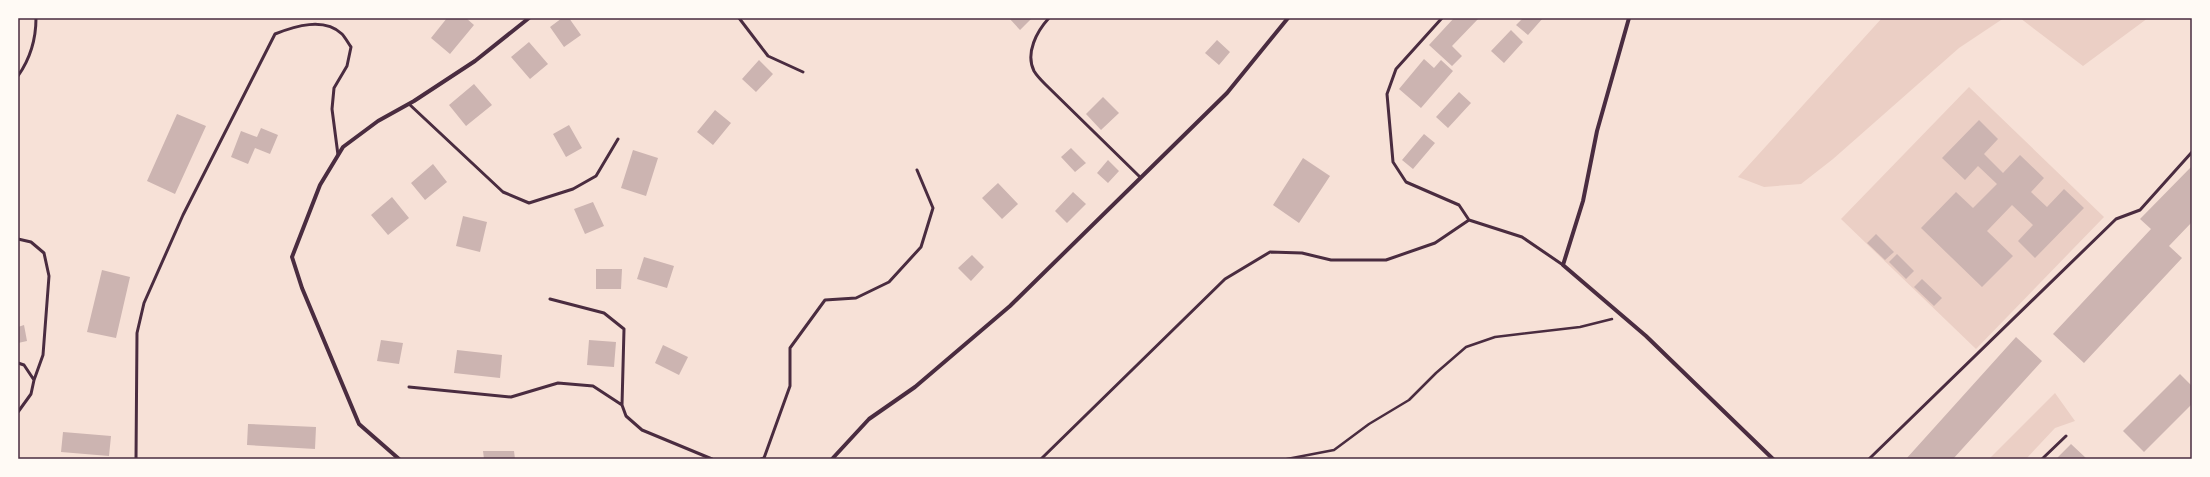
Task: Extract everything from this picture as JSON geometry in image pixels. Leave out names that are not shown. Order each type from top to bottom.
[{"type":"street","points":[[399,459],[359,424],[302,288],[292,257],[320,185],[343,147],[378,122],[476,62],[529,18]]},
{"type":"street","points":[[832,459],[870,420],[915,387],[1010,306],[1227,93],[1288,18]]},
{"type":"street","points":[[1629,18],[1597,132],[1583,201],[1563,265],[1646,336],[1773,459]]},
{"type":"lane","points":[[18,76],[25,66],[32,47],[36,28],[36,18]]},
{"type":"lane","points":[[739,18],[768,56],[803,72]]},
{"type":"lane","points":[[1049,18],[1040,28],[1032,48],[1034,70],[1044,84],[1140,177]]},
{"type":"lane","points":[[1442,18],[1396,69],[1387,94],[1393,162],[1406,182],[1459,205],[1469,220],[1522,237],[1563,265]]},
{"type":"lane","points":[[136,459],[137,333],[144,303],[183,215],[275,34],[305,25],[324,25],[341,33],[351,47],[347,66],[334,88],[332,109],[338,155]]},
{"type":"lane","points":[[409,104],[503,192],[529,203],[573,190],[596,176],[618,139]]},
{"type":"lane","points":[[1869,459],[2116,219],[2140,210],[2192,152]]},
{"type":"lane","points":[[761,459],[764,458],[790,386],[790,348],[825,300],[856,298],[890,282],[921,247],[933,208],[917,170]]},
{"type":"lane","points":[[1041,459],[1225,279],[1270,252],[1302,253],[1331,260],[1386,260],[1434,243],[1469,220]]},
{"type":"lane","points":[[18,239],[31,242],[44,252],[49,276],[43,355],[30,394],[18,412]]},
{"type":"lane","points":[[550,299],[604,313],[624,330],[622,405],[626,416],[642,430],[712,459]]},
{"type":"lane","points":[[18,363],[24,365],[34,380]]},
{"type":"lane","points":[[409,387],[511,397],[558,383],[593,386],[622,405]]},
{"type":"lane","points":[[2042,459],[2066,436]]},
{"type":"path","points":[[1287,459],[1334,450],[1369,424],[1409,400],[1436,373],[1466,347],[1495,337],[1580,327],[1623,317]]},
{"type":"shaded area","points":[[1882,18],[2004,18],[1959,48],[1833,159],[1801,184],[1764,187],[1738,177]]},
{"type":"shaded area","points":[[2020,18],[2148,18],[2083,66]]},
{"type":"shaded area","points":[[1969,87],[2104,217],[1976,349],[1841,219]]},
{"type":"shaded area","points":[[2055,393],[2075,421],[2055,428],[2026,459],[1989,459]]},
{"type":"building","points":[[447,18],[466,18],[474,25],[450,54],[431,38]]},
{"type":"building","points":[[562,18],[569,18],[581,35],[564,47],[550,27]]},
{"type":"building","points":[[1009,18],[1032,18],[1020,30]]},
{"type":"building","points":[[1454,18],[1479,18],[1452,46],[1462,56],[1452,66],[1429,45]]},
{"type":"building","points":[[1523,18],[1543,18],[1528,35],[1516,25]]},
{"type":"building","points":[[1511,30],[1523,42],[1504,63],[1491,51]]},
{"type":"building","points":[[1217,40],[1230,52],[1219,65],[1205,53]]},
{"type":"building","points":[[529,42],[548,64],[530,79],[511,57]]},
{"type":"building","points":[[1424,59],[1434,68],[1441,60],[1453,71],[1421,108],[1399,89]]},
{"type":"building","points":[[759,60],[773,74],[756,92],[742,79]]},
{"type":"building","points":[[474,84],[492,105],[466,126],[449,105]]},
{"type":"building","points":[[1459,92],[1471,103],[1448,128],[1436,117]]},
{"type":"building","points":[[1103,97],[1119,113],[1101,130],[1086,114]]},
{"type":"building","points":[[715,110],[731,123],[713,145],[697,132]]},
{"type":"building","points":[[177,114],[206,126],[175,194],[147,181]]},
{"type":"building","points":[[1979,120],[1998,139],[1984,154],[2003,173],[2020,155],[2044,178],[2031,192],[2047,207],[2064,189],[2084,208],[2035,258],[2018,241],[2033,225],[2012,205],[1987,231],[2013,256],[1982,287],[1921,228],[1956,192],[1973,208],[1997,184],[1978,166],[1965,180],[1942,158]]},
{"type":"building","points":[[569,125],[582,148],[566,157],[553,134]]},
{"type":"building","points":[[261,128],[278,135],[270,154],[255,148],[248,164],[231,157],[241,131],[257,137]]},
{"type":"building","points":[[1424,134],[1435,143],[1413,169],[1402,160]]},
{"type":"building","points":[[1071,148],[1086,163],[1075,172],[1061,157]]},
{"type":"building","points":[[633,150],[658,158],[646,196],[621,188]]},
{"type":"building","points":[[1303,158],[1330,176],[1299,223],[1273,205]]},
{"type":"building","points":[[1108,160],[1119,171],[1108,183],[1097,173]]},
{"type":"building","points":[[433,164],[447,182],[425,200],[411,183]]},
{"type":"building","points":[[2192,166],[2192,222],[2169,246],[2182,258],[2084,363],[2053,334],[2151,229],[2140,219]]},
{"type":"building","points":[[998,183],[1018,204],[1002,219],[982,198]]},
{"type":"building","points":[[1073,192],[1086,204],[1067,223],[1055,211]]},
{"type":"building","points":[[392,197],[409,218],[388,235],[371,215]]},
{"type":"building","points":[[593,202],[604,226],[585,234],[574,209]]},
{"type":"building","points":[[463,216],[487,222],[480,252],[456,246]]},
{"type":"building","points":[[1876,234],[1894,252],[1885,260],[1867,243]]},
{"type":"building","points":[[1897,254],[1914,271],[1906,279],[1889,262]]},
{"type":"building","points":[[972,255],[984,267],[971,281],[958,268]]},
{"type":"building","points":[[644,257],[674,266],[667,288],[637,279]]},
{"type":"building","points":[[596,269],[622,269],[621,289],[596,289]]},
{"type":"building","points":[[102,270],[130,277],[116,338],[87,332]]},
{"type":"building","points":[[1922,279],[1942,298],[1934,306],[1914,287]]},
{"type":"building","points":[[24,325],[27,341],[18,343],[18,327]]},
{"type":"building","points":[[2016,337],[2042,361],[1953,459],[1906,459]]},
{"type":"building","points":[[381,340],[403,343],[399,364],[377,361]]},
{"type":"building","points":[[589,340],[616,342],[614,367],[587,365]]},
{"type":"building","points":[[663,345],[688,357],[679,375],[655,363]]},
{"type":"building","points":[[457,350],[502,355],[500,378],[454,373]]},
{"type":"building","points":[[2180,374],[2192,386],[2192,404],[2144,452],[2123,431]]},
{"type":"building","points":[[248,424],[316,427],[315,449],[247,445]]},
{"type":"building","points":[[63,432],[111,436],[109,456],[61,452]]},
{"type":"building","points":[[2071,444],[2087,459],[2056,459]]},
{"type":"building","points":[[483,451],[514,451],[515,459],[484,459]]}]
